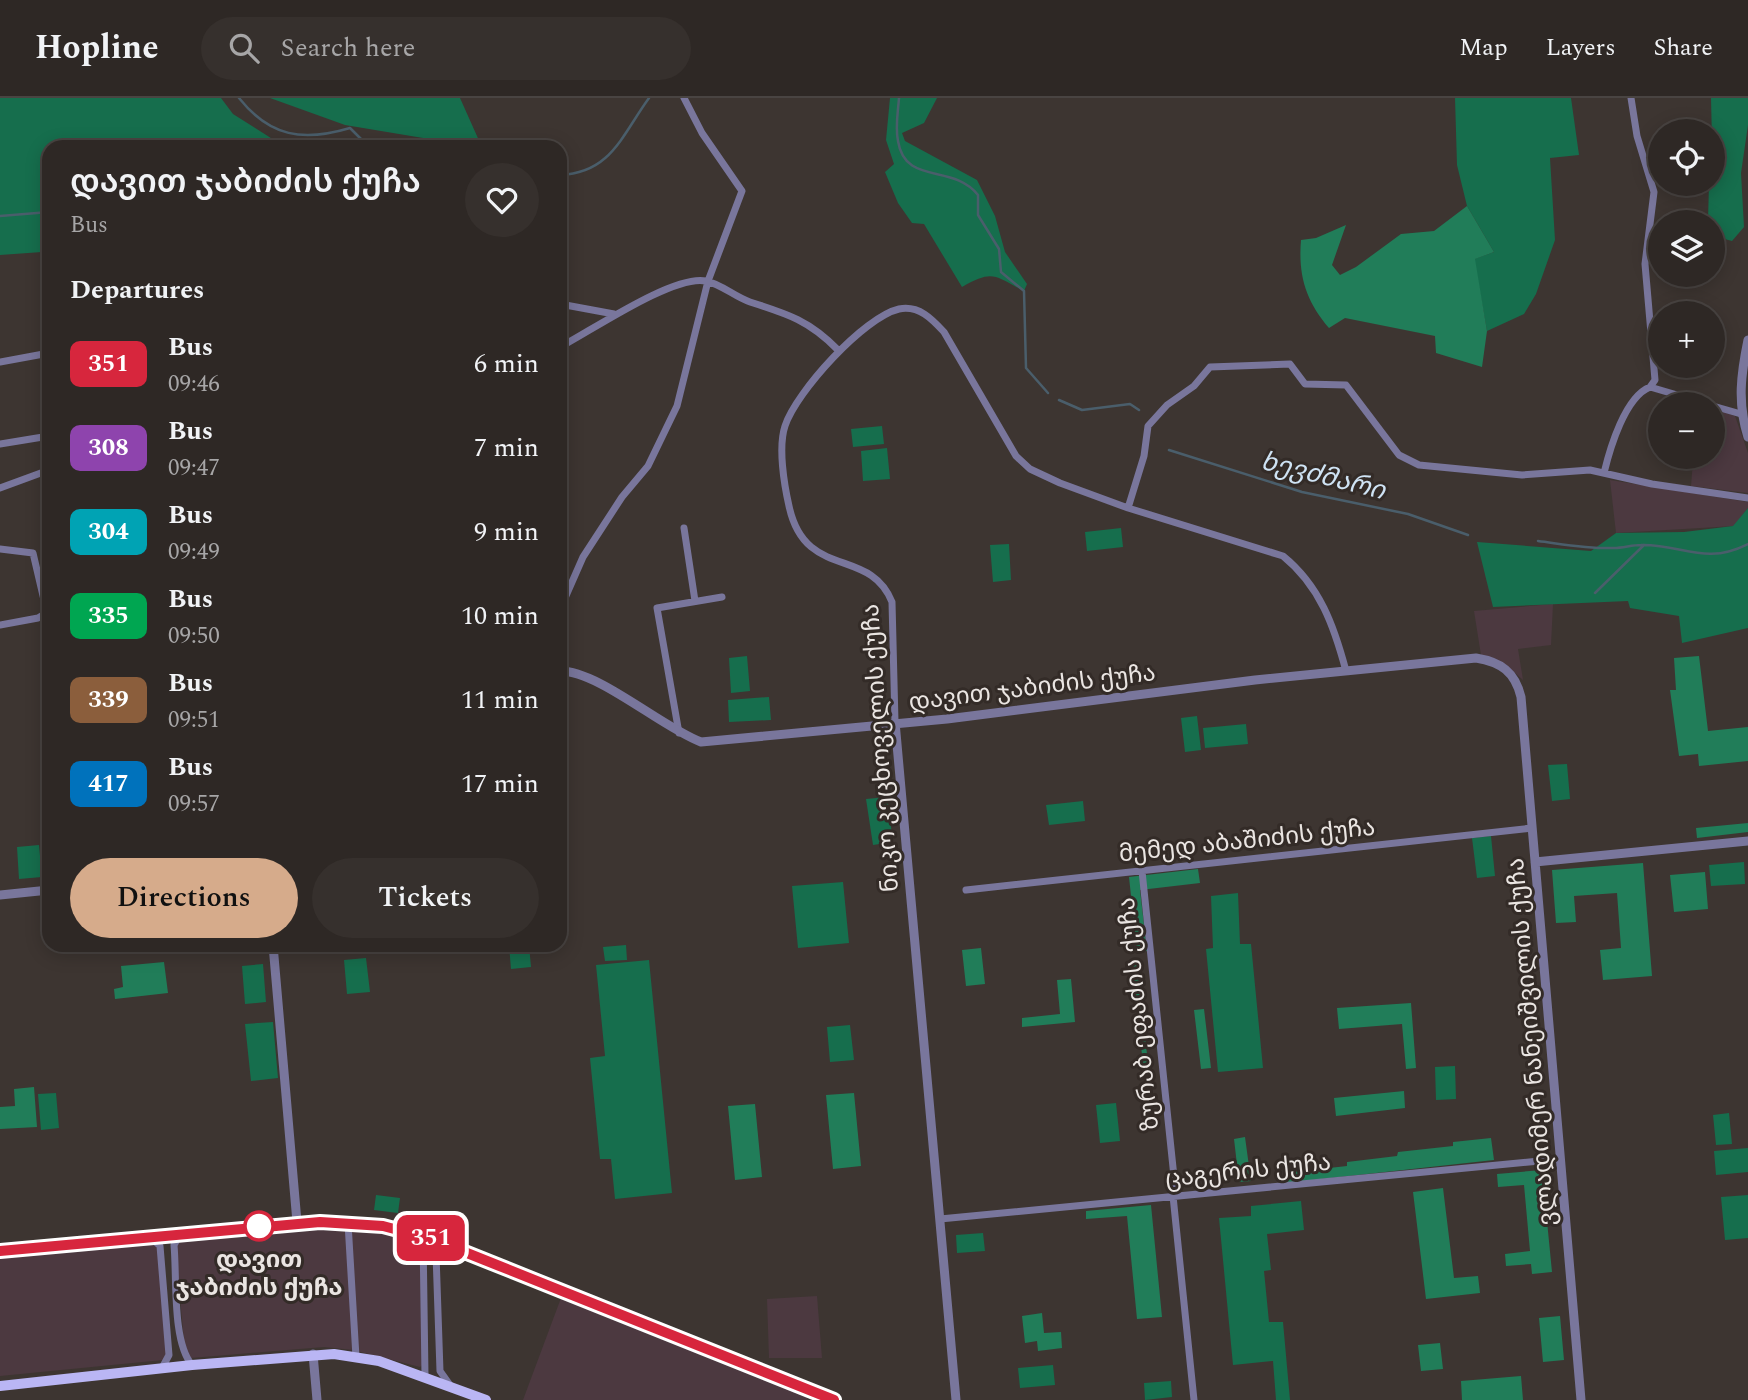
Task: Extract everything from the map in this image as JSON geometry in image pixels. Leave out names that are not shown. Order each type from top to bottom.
[{"type":"main road","points":[[0,1251],[297,1222],[383,1226],[423,1235],[834,1400]]},
{"type":"main road","points":[[0,1386],[313,1354],[356,1357],[425,1376],[486,1400]]},
{"type":"street","points":[[567,593],[583,557],[659,447],[677,406],[708,281],[742,191],[702,133],[684,98]]},
{"type":"street","points":[[1604,473],[1610,448],[1637,393],[1650,387],[1655,380],[1645,264],[1654,192],[1637,136],[1631,98]]},
{"type":"street","points":[[567,343],[614,314],[693,280],[708,281],[734,297],[789,314],[813,326],[838,351]]},
{"type":"street","points":[[567,305],[614,314]]},
{"type":"street","name":"ნიკო კეცხოველის ქუჩა","points":[[956,1400],[895,722],[892,602],[886,588],[865,570],[814,551],[796,528],[789,506],[782,437],[786,424],[800,399],[838,351],[887,315],[899,309],[918,310],[931,317],[944,332],[1016,456],[1030,469],[1128,508],[1283,556],[1304,573],[1319,594],[1336,635],[1346,671]]},
{"type":"street","points":[[1748,340],[1741,377],[1741,414],[1748,437]]},
{"type":"street","points":[[0,362],[42,354]]},
{"type":"street","points":[[1128,508],[1144,456],[1148,426],[1167,405],[1194,386],[1210,367],[1290,364],[1305,384],[1346,385],[1399,455],[1419,465],[1522,475],[1590,470],[1748,498]]},
{"type":"street","points":[[1650,387],[1667,392]]},
{"type":"street","points":[[1725,409],[1741,414]]},
{"type":"street","points":[[0,444],[42,437]]},
{"type":"street","points":[[0,488],[42,473]]},
{"type":"street","points":[[684,528],[695,601]]},
{"type":"street","points":[[0,549],[33,553],[42,588]]},
{"type":"street","points":[[679,734],[657,608],[722,597]]},
{"type":"street","points":[[0,625],[42,616]]},
{"type":"street","name":"დავით ჯაბიძის ქუჩა","points":[[567,671],[610,690],[679,734],[701,742],[1476,659],[1497,663],[1517,681]]},
{"type":"street","name":"ვლადიმერ ნანეიშვილის ქუჩა","points":[[1517,681],[1581,1400]]},
{"type":"street","name":"მემედ აბაშიძის ქუჩა","points":[[966,890],[1532,828]]},
{"type":"street","points":[[1535,862],[1748,841]]},
{"type":"street","name":"ზურაბ ეფაძის ქუჩა","points":[[1142,871],[1194,1400]]},
{"type":"street","points":[[0,895],[42,891]]},
{"type":"street","points":[[275,952],[297,1222]]},
{"type":"street","name":"ცაგერის ქუჩა","points":[[940,1219],[1560,1159]]},
{"type":"street","points":[[348,1223],[356,1357]]},
{"type":"street","points":[[180,1233],[174,1245],[181,1336],[183,1354],[192,1365]]},
{"type":"street","points":[[423,1235],[425,1376]]},
{"type":"street","points":[[150,1237],[160,1246],[169,1355],[162,1368]]},
{"type":"street","points":[[446,1244],[440,1247],[436,1254],[440,1371],[452,1386]]},
{"type":"street","points":[[313,1354],[317,1400]]},
{"type":"street","points":[[801,1386],[810,1400]]},
{"type":"shaded area","points":[[1725,413],[1735,416],[1748,453],[1748,493],[1691,486],[1692,469],[1725,469]]},
{"type":"shaded area","points":[[1610,480],[1748,502],[1748,508],[1734,526],[1616,533]]},
{"type":"shaded area","points":[[1553,604],[1551,645],[1518,649],[1523,680],[1505,664],[1481,655],[1474,611]]},
{"type":"shaded area","points":[[330,1227],[377,1231],[419,1240],[425,1362],[420,1367],[353,1350],[324,1347],[191,1358],[185,1351],[175,1245],[178,1240]]},
{"type":"shaded area","points":[[153,1243],[158,1248],[167,1355],[163,1360],[0,1376],[0,1257]]},
{"type":"shaded area","points":[[817,1296],[822,1358],[769,1358],[767,1299]]},
{"type":"shaded area","points":[[561,1298],[806,1396],[808,1400],[523,1400]]},
{"type":"green space","points":[[0,98],[221,98],[233,114],[274,140],[42,140],[42,252],[0,255]]},
{"type":"green space","points":[[270,98],[460,98],[479,140],[428,140],[345,125]]},
{"type":"green space","points":[[890,98],[937,98],[924,123],[902,133],[905,141],[977,180],[995,216],[1005,252],[1027,284],[1024,291],[1000,278],[988,276],[962,287],[924,224],[912,223],[898,203],[885,172],[894,164],[886,140]]},
{"type":"green space","points":[[1455,98],[1571,98],[1579,155],[1550,158],[1555,240],[1536,294],[1524,314],[1487,331],[1474,259],[1494,252],[1467,206],[1457,165]]},
{"type":"green space","points":[[1711,98],[1748,98],[1748,125],[1741,173],[1744,227],[1732,241],[1725,239],[1725,210],[1708,210],[1709,196],[1725,196],[1725,119],[1711,119]]},
{"type":"green space","points":[[1467,206],[1494,252],[1475,259],[1487,331],[1482,367],[1436,353],[1435,336],[1345,318],[1329,328],[1314,308],[1305,287],[1302,277],[1301,240],[1316,238],[1346,225],[1332,265],[1340,275],[1356,267],[1401,234],[1434,231]]},
{"type":"green space","points":[[882,426],[884,444],[853,447],[851,429]]},
{"type":"green space","points":[[887,448],[890,479],[863,481],[861,451]]},
{"type":"green space","points":[[1748,508],[1748,628],[1682,643],[1679,616],[1630,608],[1628,601],[1493,607],[1477,542],[1591,551],[1616,533],[1684,532],[1733,526]]},
{"type":"green space","points":[[1121,528],[1123,547],[1087,551],[1085,532]]},
{"type":"green space","points":[[1009,544],[1011,580],[993,582],[990,545]]},
{"type":"green space","points":[[747,656],[750,691],[731,693],[729,658]]},
{"type":"green space","points":[[1699,656],[1708,731],[1748,727],[1748,761],[1699,766],[1698,754],[1679,756],[1670,690],[1676,690],[1674,658]]},
{"type":"green space","points":[[769,697],[771,720],[729,722],[728,700]]},
{"type":"green space","points":[[1197,716],[1201,750],[1185,752],[1181,718]]},
{"type":"green space","points":[[1246,724],[1248,744],[1205,748],[1203,728]]},
{"type":"green space","points":[[1567,764],[1570,799],[1552,801],[1548,765]]},
{"type":"green space","points":[[887,797],[893,842],[873,845],[866,799]]},
{"type":"green space","points":[[1083,801],[1085,821],[1049,825],[1046,805]]},
{"type":"green space","points":[[1748,823],[1748,832],[1697,838],[1696,828]]},
{"type":"green space","points":[[1491,836],[1495,876],[1477,878],[1472,838]]},
{"type":"green space","points":[[39,845],[42,877],[19,879],[17,847]]},
{"type":"green space","points":[[1744,862],[1745,884],[1711,886],[1709,865]]},
{"type":"green space","points":[[1643,863],[1652,976],[1603,980],[1600,950],[1621,948],[1617,893],[1574,896],[1576,922],[1556,923],[1552,870]]},
{"type":"green space","points":[[1198,869],[1200,883],[1140,890],[1147,951],[1137,952],[1129,877]]},
{"type":"green space","points":[[1705,872],[1708,909],[1674,912],[1670,875]]},
{"type":"green space","points":[[843,882],[849,943],[798,948],[792,886]]},
{"type":"green space","points":[[1238,893],[1240,944],[1251,944],[1263,1068],[1218,1072],[1206,949],[1213,948],[1211,896]]},
{"type":"green space","points":[[626,945],[627,960],[605,961],[603,947]]},
{"type":"green space","points":[[981,948],[985,984],[966,986],[962,950]]},
{"type":"green space","points":[[510,952],[530,952],[531,967],[511,969]]},
{"type":"green space","points":[[366,958],[370,992],[347,994],[344,960]]},
{"type":"green space","points":[[649,960],[672,1193],[615,1199],[611,1159],[600,1159],[590,1058],[605,1056],[596,965]]},
{"type":"green space","points":[[1132,960],[1137,960],[1149,1073],[1144,1074]]},
{"type":"green space","points":[[164,962],[168,993],[115,999],[114,989],[123,987],[121,966]]},
{"type":"green space","points":[[263,964],[266,1002],[245,1004],[242,966]]},
{"type":"green space","points":[[1071,979],[1075,1022],[1022,1027],[1022,1018],[1060,1014],[1057,980]]},
{"type":"green space","points":[[1411,1003],[1416,1068],[1406,1069],[1402,1024],[1339,1029],[1337,1008]]},
{"type":"green space","points":[[1204,1009],[1211,1068],[1201,1069],[1194,1010]]},
{"type":"green space","points":[[273,1022],[278,1078],[251,1081],[245,1024]]},
{"type":"green space","points":[[850,1025],[854,1060],[830,1062],[827,1027]]},
{"type":"green space","points":[[1455,1066],[1456,1099],[1436,1100],[1435,1067]]},
{"type":"green space","points":[[34,1087],[37,1127],[0,1129],[0,1107],[15,1106],[14,1089]]},
{"type":"green space","points":[[1404,1091],[1405,1108],[1336,1116],[1334,1098]]},
{"type":"green space","points":[[56,1093],[59,1128],[41,1130],[38,1094]]},
{"type":"green space","points":[[854,1093],[861,1166],[833,1169],[826,1095]]},
{"type":"green space","points":[[1116,1103],[1120,1141],[1100,1143],[1096,1105]]},
{"type":"green space","points":[[755,1104],[762,1177],[735,1180],[728,1106]]},
{"type":"green space","points":[[1729,1113],[1732,1144],[1716,1145],[1713,1115]]},
{"type":"green space","points":[[1245,1137],[1251,1181],[1239,1182],[1234,1139]]},
{"type":"green space","points":[[1491,1138],[1494,1160],[1285,1183],[1284,1173],[1347,1166],[1347,1162],[1397,1156],[1398,1152],[1453,1146],[1453,1142]]},
{"type":"green space","points":[[1748,1148],[1748,1172],[1716,1175],[1714,1151]]},
{"type":"green space","points":[[1542,1170],[1552,1272],[1532,1274],[1531,1264],[1506,1266],[1505,1254],[1530,1251],[1524,1185],[1498,1187],[1497,1174]]},
{"type":"green space","points":[[1443,1188],[1454,1278],[1478,1276],[1480,1293],[1426,1299],[1413,1192]]},
{"type":"green space","points":[[376,1195],[400,1198],[398,1213],[374,1210]]},
{"type":"green space","points":[[1748,1195],[1748,1238],[1725,1240],[1721,1197]]},
{"type":"green space","points":[[1301,1201],[1304,1230],[1267,1234],[1271,1270],[1264,1271],[1269,1322],[1283,1322],[1290,1400],[1276,1400],[1273,1361],[1233,1365],[1219,1218],[1251,1216],[1251,1206]]},
{"type":"green space","points":[[1151,1205],[1162,1317],[1137,1319],[1127,1216],[1086,1219],[1086,1211]]},
{"type":"green space","points":[[983,1233],[985,1251],[957,1253],[956,1235]]},
{"type":"green space","points":[[1042,1313],[1044,1333],[1061,1332],[1062,1348],[1038,1351],[1037,1341],[1025,1343],[1022,1316]]},
{"type":"green space","points":[[1560,1316],[1564,1360],[1543,1362],[1539,1318]]},
{"type":"green space","points":[[1440,1343],[1443,1369],[1421,1371],[1418,1345]]},
{"type":"green space","points":[[1053,1365],[1055,1385],[1020,1388],[1018,1368]]},
{"type":"green space","points":[[1521,1376],[1523,1400],[1462,1400],[1461,1381]]},
{"type":"green space","points":[[1171,1381],[1172,1397],[1145,1400],[1144,1383]]},
{"type":"waterway","points":[[239,98],[263,121],[288,133],[317,135],[350,128],[362,140]]},
{"type":"waterway","name":"ხევძმარი","points":[[567,174],[592,167],[614,150],[649,98]]},
{"type":"waterway","name":"ხევძმარი","points":[[899,98],[897,130],[902,155],[910,164],[956,179],[968,185],[978,195],[978,215],[999,249],[1001,272],[1024,291],[1026,368],[1048,393]]},
{"type":"waterway","name":"ხევძმარი","points":[[0,216],[42,213]]},
{"type":"waterway","name":"ხევძმარი","points":[[1059,400],[1082,410],[1130,404],[1139,410]]},
{"type":"waterway","name":"ხევძმარი","points":[[1169,450],[1302,492],[1408,514],[1468,535]]},
{"type":"waterway","name":"ხევძმარი","points":[[1538,541],[1595,548],[1656,546],[1706,554],[1732,550],[1748,544]]},
{"type":"waterway","points":[[1595,593],[1644,545]]},
{"type":"bus line","name":"351","points":[[0,1251],[297,1222],[383,1226],[423,1235],[834,1400]]},
{"type":"place","name":"დავით ჯაბიძის ქუჩა","points":[[259,1226]]}]
